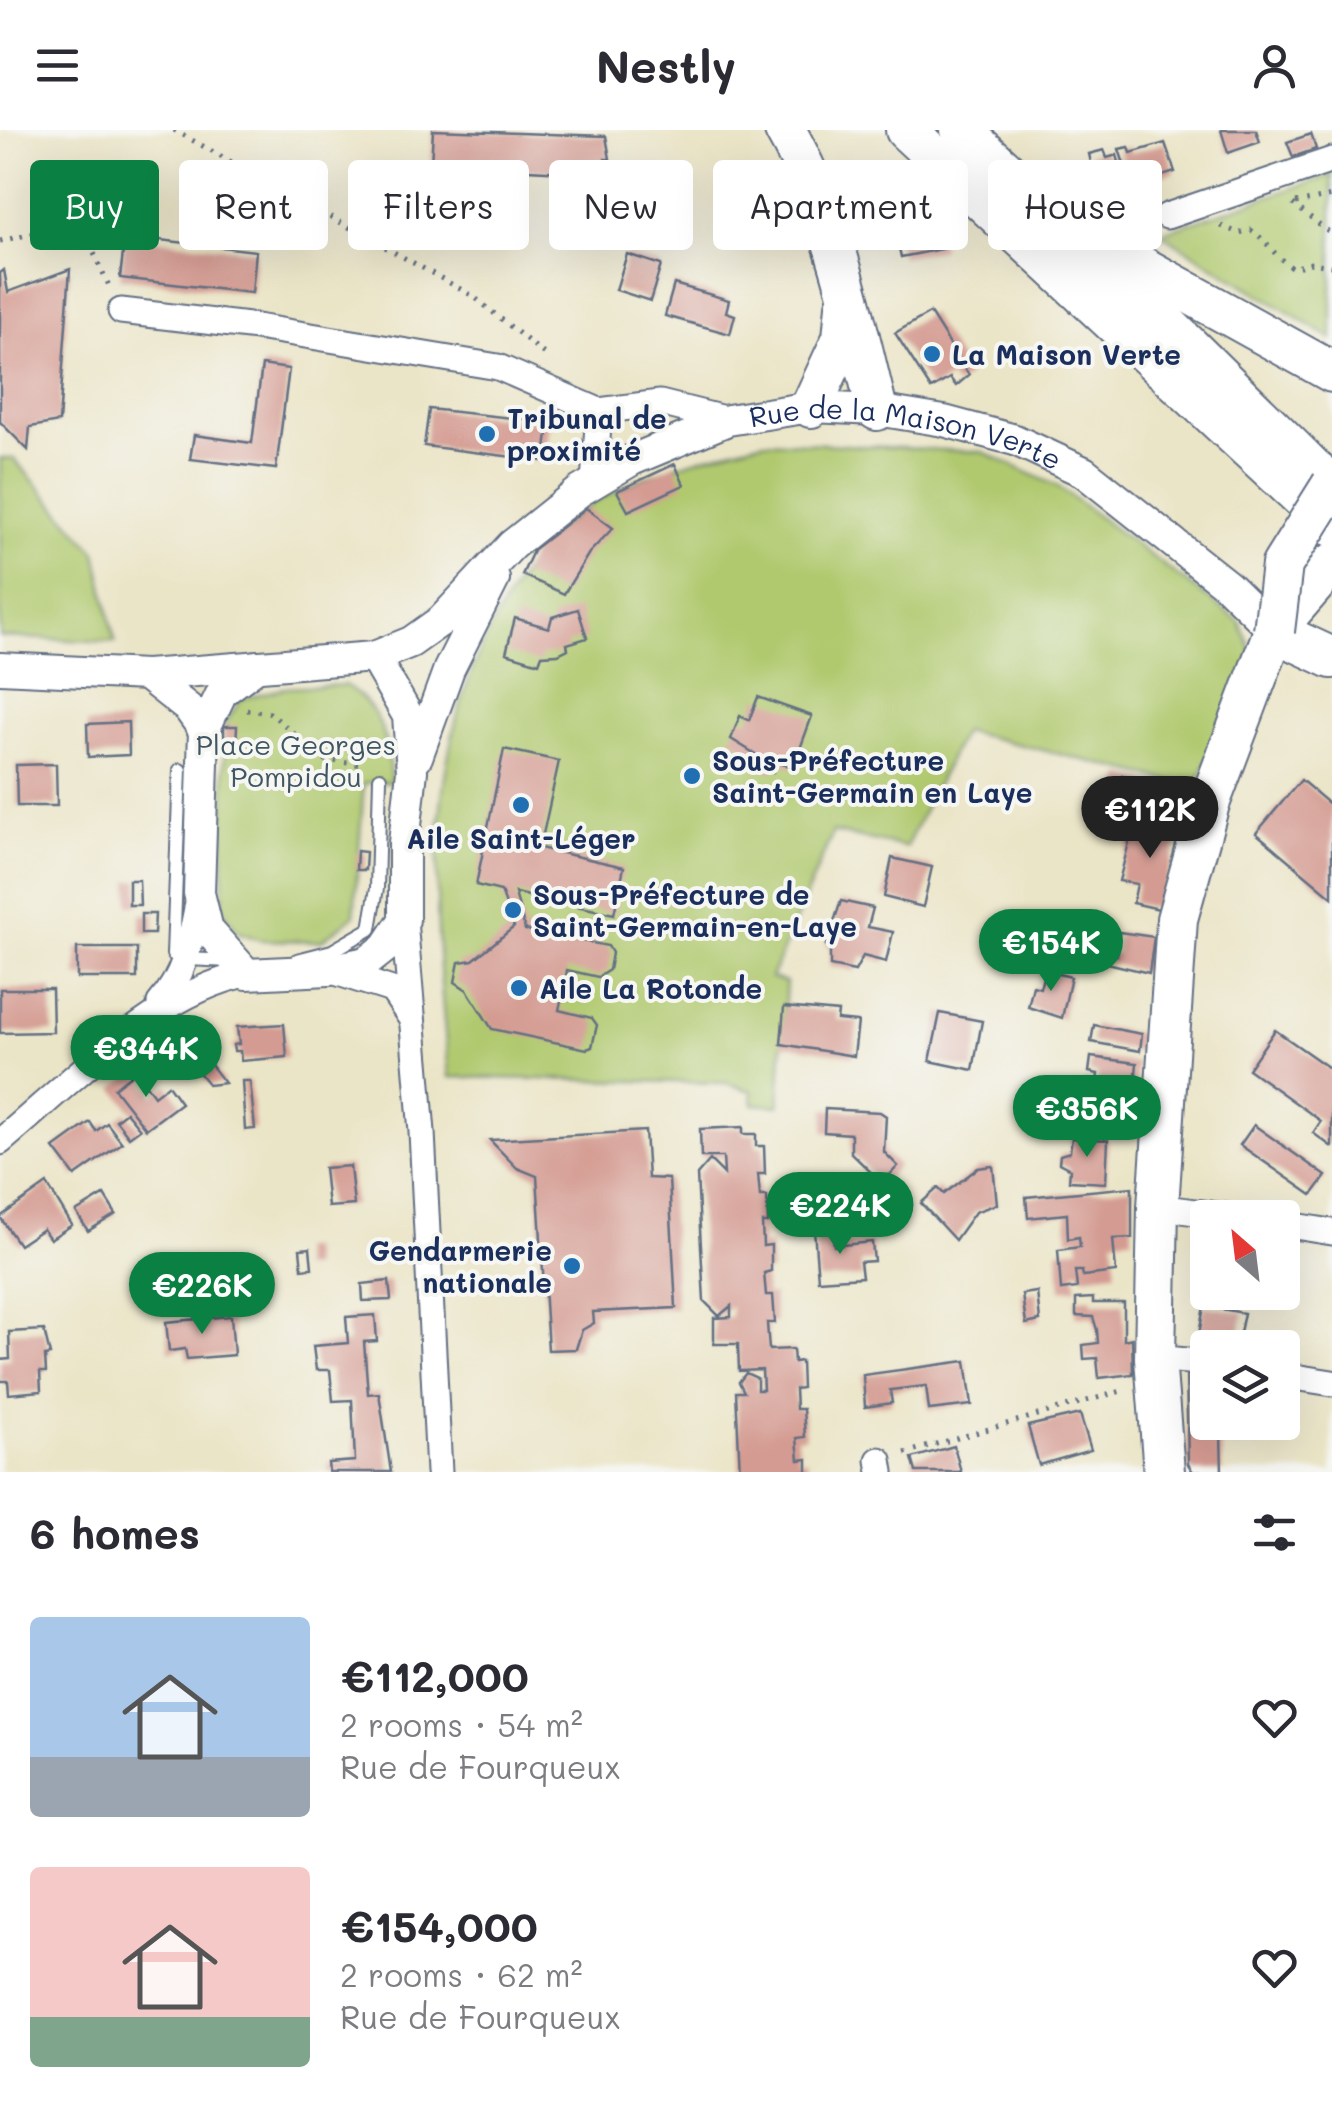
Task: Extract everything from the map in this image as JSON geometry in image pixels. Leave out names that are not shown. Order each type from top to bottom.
[{"type":"main road","points":[[785,130],[812,188],[847,292],[877,410]]},
{"type":"main road","points":[[906,130],[1332,526]]},
{"type":"main road","points":[[961,130],[994,160]]},
{"type":"main road","points":[[1091,250],[1332,486],[1282,565],[1274,631],[1209,804],[1176,919],[1158,1207],[1156,1369],[1164,1472]]},
{"type":"main road","points":[[1110,250],[1332,372]]},
{"type":"main road","points":[[810,407],[843,338],[847,292]]},
{"type":"main road","points":[[1274,631],[1319,584],[1332,564]]},
{"type":"main road","points":[[1274,631],[1332,658]]},
{"type":"street","points":[[1167,216],[1332,160]]},
{"type":"street","points":[[120,311],[257,328],[498,368],[588,406],[660,402],[728,420]]},
{"type":"street","points":[[588,406],[594,483]]},
{"type":"street","name":"Rue de la Maison Verte","points":[[374,657],[411,642],[442,620],[512,546],[594,483],[677,438],[728,420],[810,407],[877,410],[944,420],[1015,440],[1084,472],[1228,586],[1274,631]]},
{"type":"street","name":"Rue de la Maison Verte","points":[[412,772],[449,669],[512,546]]},
{"type":"street","points":[[0,668],[146,675],[374,657],[408,716],[412,772],[404,843],[404,920],[414,1025],[440,1472]]},
{"type":"street","points":[[134,1032],[176,986],[186,959],[200,893],[207,720],[222,692],[257,666]]},
{"type":"street","points":[[146,675],[207,720]]},
{"type":"street","points":[[200,893],[208,930],[239,967]]},
{"type":"street","points":[[329,970],[367,962],[386,947],[404,920]]},
{"type":"street","points":[[0,1142],[134,1032],[185,996],[239,967],[329,970],[375,981],[392,990],[414,1025]]},
{"type":"street","points":[[1158,1207],[1190,1211]]},
{"type":"street","points":[[1300,1227],[1332,1232]]},
{"type":"street","points":[[1156,1369],[1190,1365]]},
{"type":"street","points":[[1300,1378],[1332,1383]]},
{"type":"lane","points":[[180,770],[170,941],[173,954],[239,967],[332,951],[370,930],[377,888],[380,778]]},
{"type":"path","points":[[174,130],[473,296],[568,374],[588,406]]},
{"type":"path","points":[[1276,210],[1332,196]]},
{"type":"path","points":[[1210,201],[1222,229]]},
{"type":"path","points":[[1293,204],[1332,234]]},
{"type":"path","points":[[0,241],[80,223],[120,311]]},
{"type":"path","points":[[1222,229],[1240,223]]},
{"type":"path","points":[[1222,229],[1239,233],[1251,230],[1266,240],[1273,256],[1293,268],[1311,263],[1332,266]]},
{"type":"path","points":[[207,720],[270,713],[326,760],[412,772]]},
{"type":"path","points":[[880,1466],[1156,1369]]},
{"type":"green space","points":[[1332,175],[1332,339],[1162,234]]},
{"type":"green space","name":"Sous-Préfecture Saint-Germain en Laye","points":[[764,441],[983,452],[1057,486],[1240,622],[1252,653],[1196,787],[963,731],[906,847],[833,832],[771,978],[786,982],[779,1106],[753,1104],[752,1091],[726,1083],[449,1077],[439,951],[439,827],[460,706],[482,647],[529,564],[562,525],[633,483],[684,463]]},
{"type":"green space","points":[[0,458],[14,459],[96,552],[115,642],[0,637]]},
{"type":"green space","name":"Place Georges Pompidou","points":[[345,685],[368,704],[381,727],[391,782],[364,783],[354,916],[321,941],[260,940],[238,932],[223,910],[225,724],[241,699],[285,688]]},
{"type":"building","points":[[433,130],[606,136],[610,159],[549,160],[549,171],[529,170],[529,160],[431,160]]},
{"type":"building","points":[[1221,130],[1256,130],[1260,142],[1228,153]]},
{"type":"building","points":[[1311,134],[1316,149],[1293,157],[1287,142]]},
{"type":"building","points":[[1165,143],[1175,172],[1162,176],[1162,160],[1123,160],[1119,149],[1129,147],[1131,153]]},
{"type":"building","points":[[1104,150],[1107,158],[1117,155],[1118,160],[1090,160],[1089,154]]},
{"type":"building","points":[[159,240],[179,242],[179,250],[256,251],[252,293],[120,278],[123,250],[159,250]]},
{"type":"building","points":[[899,250],[937,250],[901,257]]},
{"type":"building","points":[[627,254],[661,265],[650,301],[616,290]]},
{"type":"building","points":[[70,269],[59,422],[30,427],[28,450],[0,422],[0,273],[4,270],[8,292]]},
{"type":"building","points":[[674,284],[729,300],[726,312],[735,315],[730,334],[665,316]]},
{"type":"building","name":"La Maison Verte","points":[[930,313],[969,375],[956,386],[950,378],[931,389],[895,333]]},
{"type":"building","points":[[262,365],[289,369],[276,469],[190,459],[194,435],[252,443]]},
{"type":"building","name":"Tribunal de proximité","points":[[429,409],[549,422],[545,461],[424,446]]},
{"type":"building","points":[[675,464],[684,485],[628,511],[617,491]]},
{"type":"building","points":[[586,508],[613,528],[589,553],[564,594],[522,575],[534,549]]},
{"type":"building","points":[[578,609],[587,638],[567,644],[568,649],[558,654],[542,655],[539,663],[506,653],[515,618],[549,628],[552,617]]},
{"type":"building","points":[[758,697],[812,716],[793,768],[777,762],[773,772],[753,764],[757,755],[731,739],[740,716],[749,720]]},
{"type":"building","points":[[128,722],[129,755],[88,757],[87,724]]},
{"type":"building","points":[[224,726],[237,726],[236,747],[224,746]]},
{"type":"building","points":[[504,749],[559,761],[540,848],[624,867],[614,914],[515,893],[525,930],[608,946],[612,953],[609,970],[598,977],[567,970],[565,982],[576,989],[574,999],[561,1001],[559,1010],[592,1018],[597,1025],[592,1047],[587,1049],[492,1029],[467,990],[455,982],[459,962],[473,960],[514,927],[501,891],[476,885]]},
{"type":"building","points":[[56,764],[57,806],[17,806],[16,765]]},
{"type":"building","points":[[1122,775],[1147,782],[1140,813],[1114,805]]},
{"type":"building","points":[[1301,780],[1332,806],[1332,897],[1256,833]]},
{"type":"building","points":[[1135,820],[1181,829],[1159,909],[1133,903],[1137,884],[1119,881]]},
{"type":"building","points":[[357,851],[366,852],[365,870],[356,870]]},
{"type":"building","points":[[892,858],[932,867],[923,907],[884,897]]},
{"type":"building","points":[[129,880],[139,880],[140,905],[129,905]]},
{"type":"building","points":[[841,901],[873,908],[868,927],[893,932],[886,962],[863,956],[855,971],[830,966],[830,946],[826,945]]},
{"type":"building","points":[[141,914],[155,914],[154,934],[141,934]]},
{"type":"building","points":[[1070,931],[1095,937],[1092,949],[1117,955],[1119,932],[1154,937],[1149,973],[1065,953]]},
{"type":"building","points":[[77,948],[137,948],[137,978],[77,978]]},
{"type":"building","points":[[1045,971],[1071,977],[1062,1018],[1028,1007],[1033,986],[1040,988]]},
{"type":"building","points":[[0,989],[52,989],[53,1032],[0,1033]]},
{"type":"building","points":[[784,1007],[838,1012],[837,1020],[858,1022],[854,1056],[781,1044]]},
{"type":"building","points":[[940,1013],[982,1021],[973,1070],[930,1061]]},
{"type":"building","points":[[284,1024],[287,1057],[241,1061],[240,1051],[234,1051],[233,1045],[239,1044],[237,1027]]},
{"type":"building","points":[[1094,1025],[1142,1034],[1140,1051],[1091,1042]]},
{"type":"building","points":[[1275,1030],[1332,1070],[1332,1147],[1313,1133],[1321,1121],[1248,1069]]},
{"type":"building","points":[[1091,1057],[1137,1063],[1131,1124],[1079,1118],[1084,1081],[1097,1083],[1098,1074],[1089,1072]]},
{"type":"building","points":[[208,1061],[225,1083],[209,1085],[196,1069]]},
{"type":"building","points":[[136,1071],[154,1096],[168,1085],[181,1103],[146,1129],[114,1088]]},
{"type":"building","points":[[242,1081],[250,1081],[255,1129],[245,1130]]},
{"type":"building","points":[[825,1109],[880,1112],[886,1116],[884,1152],[898,1166],[882,1183],[851,1153],[851,1134],[824,1132]]},
{"type":"building","points":[[126,1112],[140,1129],[129,1137],[116,1120]]},
{"type":"building","points":[[90,1122],[96,1131],[107,1123],[122,1143],[75,1176],[54,1148]]},
{"type":"building","points":[[1254,1125],[1326,1176],[1312,1195],[1240,1145]]},
{"type":"building","points":[[743,1127],[743,1134],[756,1134],[756,1146],[764,1146],[765,1174],[758,1174],[760,1196],[767,1196],[768,1223],[762,1223],[763,1246],[771,1245],[771,1271],[764,1273],[766,1295],[773,1295],[775,1323],[767,1323],[769,1350],[793,1349],[794,1362],[801,1361],[802,1388],[795,1389],[796,1409],[803,1409],[805,1437],[797,1438],[799,1460],[807,1459],[807,1472],[740,1472],[736,1392],[744,1392],[739,1382],[746,1373],[757,1378],[757,1390],[763,1390],[762,1370],[739,1371],[738,1344],[714,1344],[714,1318],[731,1317],[731,1306],[719,1316],[704,1301],[697,1175],[710,1160],[724,1174],[723,1157],[701,1157],[700,1129]]},
{"type":"building","points":[[645,1131],[648,1178],[669,1179],[676,1308],[593,1312],[594,1323],[582,1330],[576,1349],[548,1350],[537,1176],[517,1168],[490,1140]]},
{"type":"building","points":[[1072,1138],[1108,1140],[1106,1183],[1069,1181],[1070,1169],[1059,1163],[1060,1155],[1070,1152]]},
{"type":"building","points":[[350,1166],[354,1205],[328,1207],[324,1168]]},
{"type":"building","points":[[993,1166],[997,1204],[975,1212],[955,1240],[921,1203],[938,1188],[944,1194],[978,1168]]},
{"type":"building","points":[[47,1184],[72,1225],[50,1239],[43,1229],[19,1245],[0,1217]]},
{"type":"building","points":[[1132,1187],[1132,1238],[1113,1239],[1116,1272],[1083,1276],[1082,1271],[1075,1271],[1077,1288],[1061,1290],[1058,1250],[1080,1247],[1079,1237],[1068,1239],[1067,1214],[1028,1218],[1026,1197]]},
{"type":"building","points":[[104,1195],[116,1214],[88,1231],[76,1212]]},
{"type":"building","points":[[832,1227],[834,1246],[872,1242],[874,1261],[860,1262],[862,1277],[818,1280],[814,1229]]},
{"type":"building","points":[[310,1248],[312,1268],[302,1269],[300,1249]]},
{"type":"building","points":[[389,1281],[391,1300],[363,1301],[362,1284]]},
{"type":"building","points":[[1037,1292],[1040,1321],[1026,1324],[1022,1294]]},
{"type":"building","points":[[1093,1298],[1093,1303],[1124,1303],[1124,1340],[1132,1338],[1133,1374],[1099,1378],[1097,1358],[1084,1359],[1083,1345],[1098,1343],[1097,1330],[1093,1317],[1076,1316],[1076,1299]]},
{"type":"building","points":[[1203,1310],[1244,1313],[1240,1330],[1200,1330]]},
{"type":"building","points":[[375,1315],[377,1341],[364,1342],[368,1394],[379,1393],[391,1472],[329,1472],[328,1463],[355,1461],[352,1400],[333,1401],[330,1370],[316,1370],[313,1346],[348,1343],[346,1317]]},
{"type":"building","points":[[231,1316],[234,1355],[187,1359],[185,1349],[169,1351],[166,1322]]},
{"type":"building","points":[[44,1330],[50,1355],[45,1356],[46,1372],[40,1372],[41,1391],[9,1394],[8,1381],[0,1381],[0,1360],[10,1359],[9,1332]]},
{"type":"building","points":[[966,1361],[972,1405],[929,1410],[926,1386],[890,1390],[892,1403],[865,1407],[863,1375]]},
{"type":"building","points":[[1186,1369],[1190,1370],[1190,1440],[1221,1440],[1222,1472],[1193,1472],[1188,1464]]},
{"type":"building","points":[[1080,1414],[1091,1450],[1039,1465],[1028,1426]]},
{"type":"building","points":[[954,1446],[961,1472],[916,1472],[912,1458]]},
{"type":"place","name":"La Maison Verte","points":[[932,354]]},
{"type":"place","name":"Tribunal de proximité","points":[[487,434]]},
{"type":"place","name":"Sous-Préfecture Saint-Germain en Laye","points":[[692,776]]},
{"type":"place","name":"Aile Saint-Léger","points":[[521,805]]},
{"type":"place","name":"Sous-Préfecture de Saint-Germain-en-Laye","points":[[513,910]]},
{"type":"place","name":"Aile La Rotonde","points":[[519,988]]},
{"type":"place","name":"Gendarmerie nationale","points":[[572,1266]]}]
